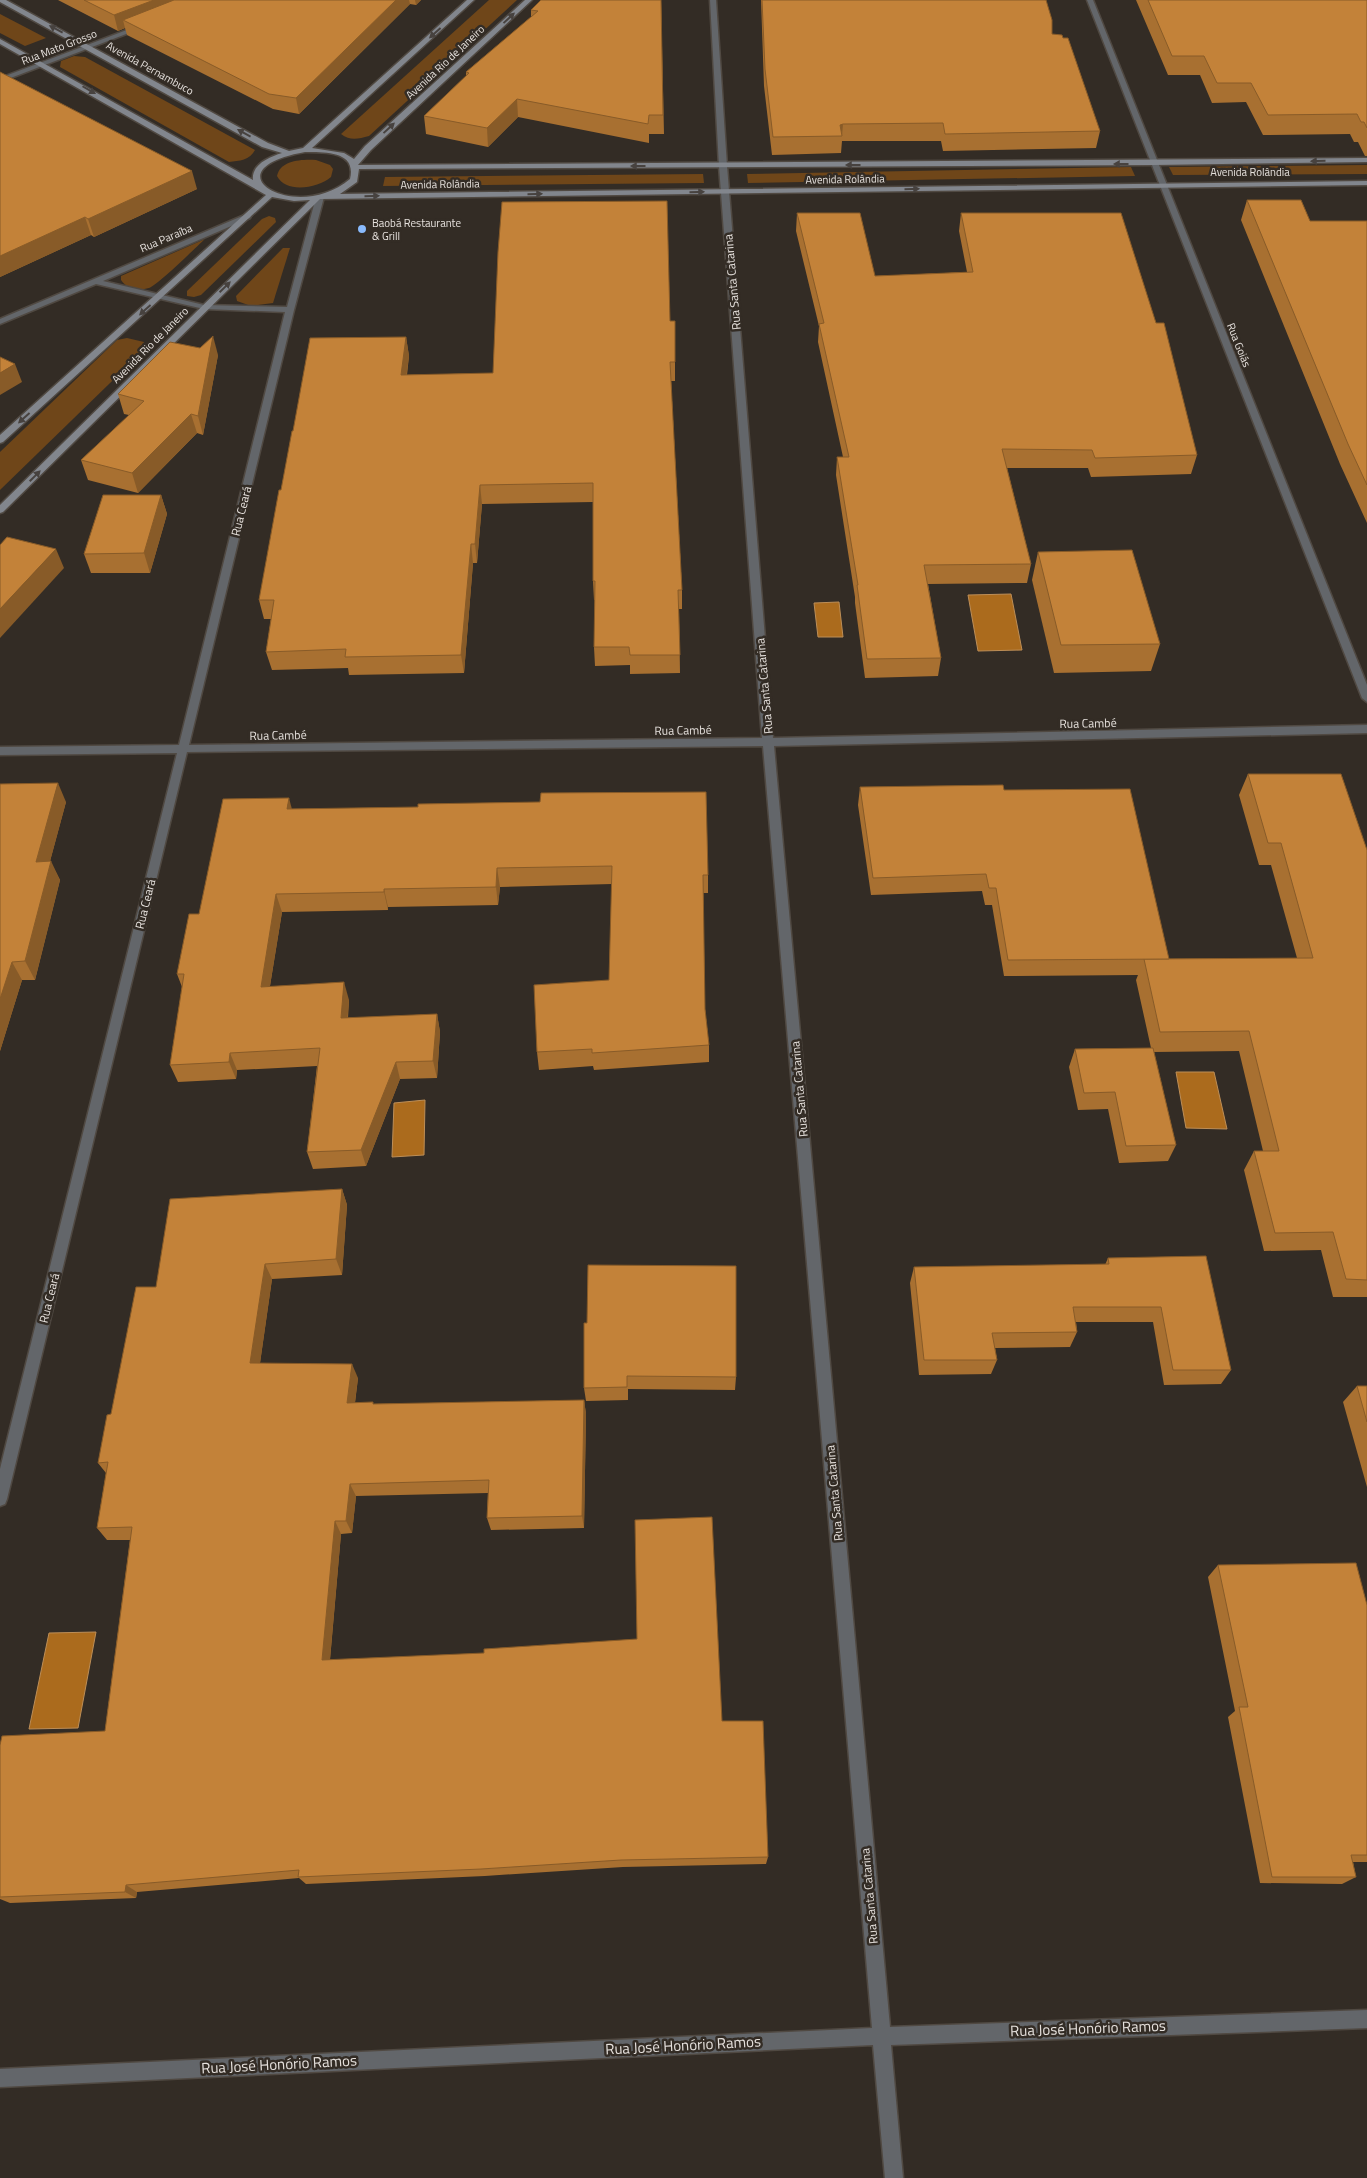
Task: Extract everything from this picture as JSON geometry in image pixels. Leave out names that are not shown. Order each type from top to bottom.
[{"type":"street","name":"Avenida Pernambuco","points":[[1,0],[265,145],[288,153]]},
{"type":"street","points":[[305,150],[471,0]]},
{"type":"street","name":"Avenida Rio de Janeiro","points":[[0,510],[204,307],[320,197],[345,188],[354,180],[356,165],[368,148],[529,0]]},
{"type":"street","name":"Rua Santa Catarina","points":[[713,0],[723,166],[768,742],[894,2178]]},
{"type":"street","name":"Rua Goiás","points":[[1090,0],[1367,698]]},
{"type":"street","name":"Rua Mato Grosso","points":[[0,80],[144,25]]},
{"type":"street","points":[[0,41],[271,194],[0,440]]},
{"type":"street","points":[[261,188],[257,180],[257,173],[263,165],[288,153],[305,150],[336,152],[356,165]]},
{"type":"street","name":"Avenida Rolândia","points":[[356,165],[723,166],[1367,160]]},
{"type":"street","name":"Avenida Rolândia","points":[[271,194],[284,198],[1163,184],[1367,183]]},
{"type":"street","name":"Rua Ceará","points":[[0,1499],[182,748],[290,310],[320,197]]},
{"type":"street","name":"Rua Paraíba","points":[[0,322],[247,216]]},
{"type":"street","points":[[94,281],[204,307],[290,310]]},
{"type":"street","name":"Rua Cambé","points":[[0,751],[768,742],[1367,729]]},
{"type":"street","name":"Rua José Honório Ramos","points":[[0,2078],[882,2036],[1367,2019]]},
{"type":"shaded area","points":[[489,0],[517,0],[369,136],[354,139],[341,134]]},
{"type":"shaded area","points":[[0,14],[46,38],[25,46],[0,33]]},
{"type":"shaded area","points":[[74,56],[85,57],[255,150],[247,158],[229,162],[60,67],[61,61]]},
{"type":"shaded area","points":[[299,160],[316,160],[330,165],[333,169],[331,177],[318,184],[295,187],[281,182],[277,176],[279,171],[287,164]]},
{"type":"shaded area","points":[[1367,165],[1367,174],[1173,175],[1169,167]]},
{"type":"shaded area","points":[[1131,167],[1135,176],[748,183],[747,174]]},
{"type":"shaded area","points":[[703,174],[704,183],[383,186],[385,177]]},
{"type":"shaded area","points":[[269,216],[275,218],[276,222],[201,295],[187,296],[187,291],[262,219]]},
{"type":"shaded area","points":[[205,239],[168,274],[149,288],[133,288],[121,280],[121,276]]},
{"type":"shaded area","points":[[283,248],[290,248],[273,303],[251,306],[237,301],[236,296]]},
{"type":"shaded area","points":[[127,338],[144,342],[145,349],[0,490],[0,452],[117,340]]},
{"type":"shaded area","points":[[1011,594],[1022,650],[978,651],[968,595]]},
{"type":"shaded area","points":[[839,602],[843,637],[818,637],[814,603]]},
{"type":"shaded area","points":[[1176,1072],[1214,1072],[1227,1129],[1186,1128]]},
{"type":"shaded area","points":[[425,1100],[424,1155],[392,1157],[394,1103]]},
{"type":"shaded area","points":[[96,1632],[78,1728],[29,1729],[49,1633]]},
{"type":"building","points":[[84,0],[154,0],[114,15]]},
{"type":"building","points":[[174,0],[396,0],[296,98],[269,94],[123,20]]},
{"type":"building","points":[[541,0],[661,0],[663,115],[649,115],[648,124],[517,99],[487,128],[424,116],[469,73],[466,72],[538,11],[531,10]]},
{"type":"building","points":[[762,0],[1046,0],[1052,20],[1052,34],[1068,38],[1100,131],[945,134],[943,123],[843,124],[840,125],[842,136],[773,137],[765,69]]},
{"type":"building","points":[[1148,0],[1367,0],[1367,128],[1357,114],[1268,115],[1251,83],[1217,83],[1204,56],[1172,56]]},
{"type":"building","points":[[0,72],[192,171],[88,219],[85,217],[0,256]]},
{"type":"building","points":[[1247,200],[1301,200],[1310,221],[1367,221],[1367,485],[1348,444]]},
{"type":"building","points":[[667,201],[670,321],[675,321],[675,362],[670,362],[682,590],[678,590],[680,655],[630,655],[629,647],[594,647],[593,483],[480,485],[475,544],[471,544],[461,655],[345,657],[346,649],[266,652],[274,600],[259,600],[310,338],[406,337],[401,375],[493,373],[502,202]]},
{"type":"building","points":[[797,213],[860,213],[875,276],[973,272],[961,213],[1121,213],[1156,323],[1164,323],[1197,455],[1095,458],[1092,450],[1002,449],[1031,564],[924,565],[941,658],[867,659],[858,585],[837,457],[849,457],[819,324],[824,323]]},
{"type":"building","points":[[213,336],[198,416],[191,414],[132,473],[81,460],[144,401],[118,394],[170,342],[200,348]]},
{"type":"building","points":[[0,357],[15,364],[0,373]]},
{"type":"building","points":[[103,495],[161,495],[144,553],[84,554]]},
{"type":"building","points":[[7,537],[56,549],[0,609],[0,545]]},
{"type":"building","points":[[1132,550],[1160,644],[1061,645],[1038,552]]},
{"type":"building","points":[[1248,774],[1341,774],[1367,850],[1367,1280],[1346,1279],[1333,1232],[1275,1233],[1254,1151],[1279,1151],[1249,1031],[1160,1032],[1144,959],[1313,958],[1281,843],[1268,843]]},
{"type":"building","points":[[58,783],[36,862],[51,861],[25,961],[12,962],[0,999],[0,784]]},
{"type":"building","points":[[1003,785],[1004,790],[1130,789],[1169,959],[1008,960],[996,888],[989,888],[986,874],[873,878],[860,787]]},
{"type":"building","points":[[706,792],[708,875],[703,875],[705,1009],[709,1045],[592,1053],[592,1049],[537,1052],[534,985],[609,980],[612,866],[497,868],[496,887],[384,889],[384,892],[276,894],[261,987],[344,982],[341,1018],[437,1014],[433,1061],[396,1062],[361,1150],[307,1152],[320,1048],[230,1053],[229,1062],[170,1065],[184,974],[177,974],[189,914],[199,914],[223,799],[289,798],[287,809],[418,807],[418,804],[540,802],[541,793]]},
{"type":"building","points":[[1153,1048],[1176,1145],[1126,1146],[1115,1092],[1084,1093],[1075,1049]]},
{"type":"building","points":[[342,1189],[336,1259],[265,1264],[250,1363],[352,1364],[347,1403],[584,1400],[582,1516],[487,1518],[489,1480],[350,1484],[346,1521],[335,1521],[322,1660],[484,1653],[484,1649],[637,1639],[635,1520],[712,1517],[722,1721],[763,1721],[768,1857],[621,1860],[481,1869],[298,1877],[299,1870],[126,1885],[125,1892],[0,1897],[0,1745],[2,1736],[105,1731],[132,1527],[97,1528],[108,1462],[98,1463],[107,1415],[111,1414],[136,1287],[156,1287],[170,1199]]},
{"type":"building","points":[[1206,1256],[1231,1370],[1173,1370],[1161,1307],[1073,1307],[1077,1332],[992,1333],[997,1360],[924,1360],[914,1267],[1109,1264],[1108,1258]]},
{"type":"building","points":[[588,1265],[736,1266],[736,1377],[627,1376],[627,1387],[584,1388],[584,1323],[587,1323]]},
{"type":"building","points":[[1357,1386],[1367,1386],[1367,1422]]},
{"type":"building","points":[[1356,1563],[1367,1605],[1367,1855],[1351,1855],[1356,1877],[1272,1877],[1239,1707],[1248,1707],[1218,1565]]},
{"type":"place","name":"Baobá Restaurante & Grill","points":[[362,229]]}]
